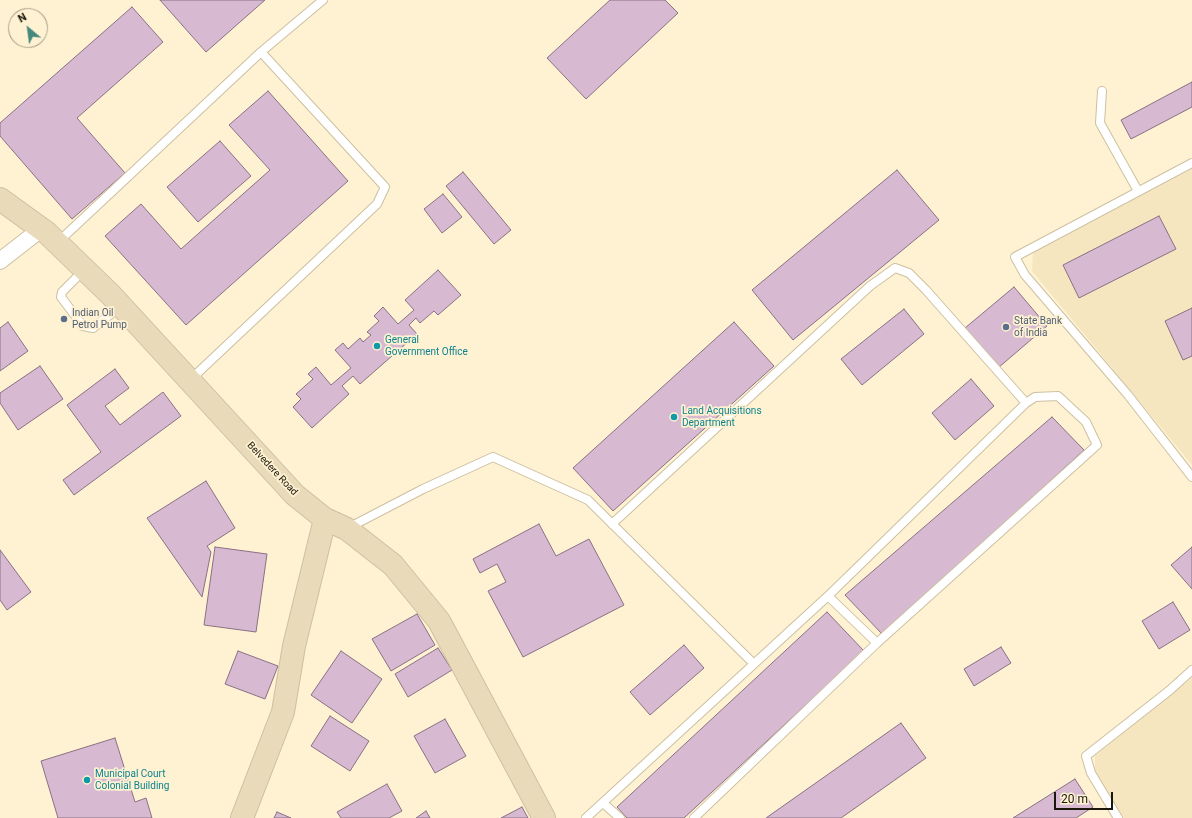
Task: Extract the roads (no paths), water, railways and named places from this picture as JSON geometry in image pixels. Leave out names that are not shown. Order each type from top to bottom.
[{"type":"main road","name":"Belvedere Road","points":[[0,199],[41,229],[85,269],[190,380],[295,495],[326,519],[347,529],[393,565],[439,621],[544,818]]},
{"type":"main road","points":[[242,818],[283,712],[294,646],[326,519]]},
{"type":"street","points":[[0,261],[41,229]]},
{"type":"lane","points":[[57,243],[261,52],[323,0]]},
{"type":"lane","points":[[190,380],[377,204],[385,188],[261,52]]},
{"type":"lane","points":[[1102,91],[1100,123],[1138,191]]},
{"type":"lane","points":[[1192,162],[1014,257],[1025,275],[1128,395],[1192,477]]},
{"type":"lane","points":[[612,524],[870,286],[895,268],[909,273],[926,290],[1026,403]]},
{"type":"lane","points":[[85,269],[62,292],[61,296],[84,326],[93,328],[121,306]]},
{"type":"lane","points":[[586,818],[828,596],[1026,403],[1035,397],[1058,396],[1086,422],[1097,445],[877,643],[694,818]]},
{"type":"lane","points":[[347,529],[422,488],[493,457],[588,500],[754,664]]},
{"type":"lane","points":[[828,596],[877,643]]},
{"type":"lane","points":[[1118,818],[1091,773],[1086,756],[1170,690],[1192,670]]},
{"type":"lane","points":[[603,803],[620,818]]},
{"type":"place","name":"Indian Oil Petrol Pump","points":[[64,319]]},
{"type":"place","name":"State Bank of India","points":[[1006,327]]},
{"type":"place","name":"General Government Office","points":[[377,346]]},
{"type":"place","name":"Land Acquisitions Department","points":[[674,417]]},
{"type":"place","name":"Municipal Court Colonial Building","points":[[87,780]]}]
